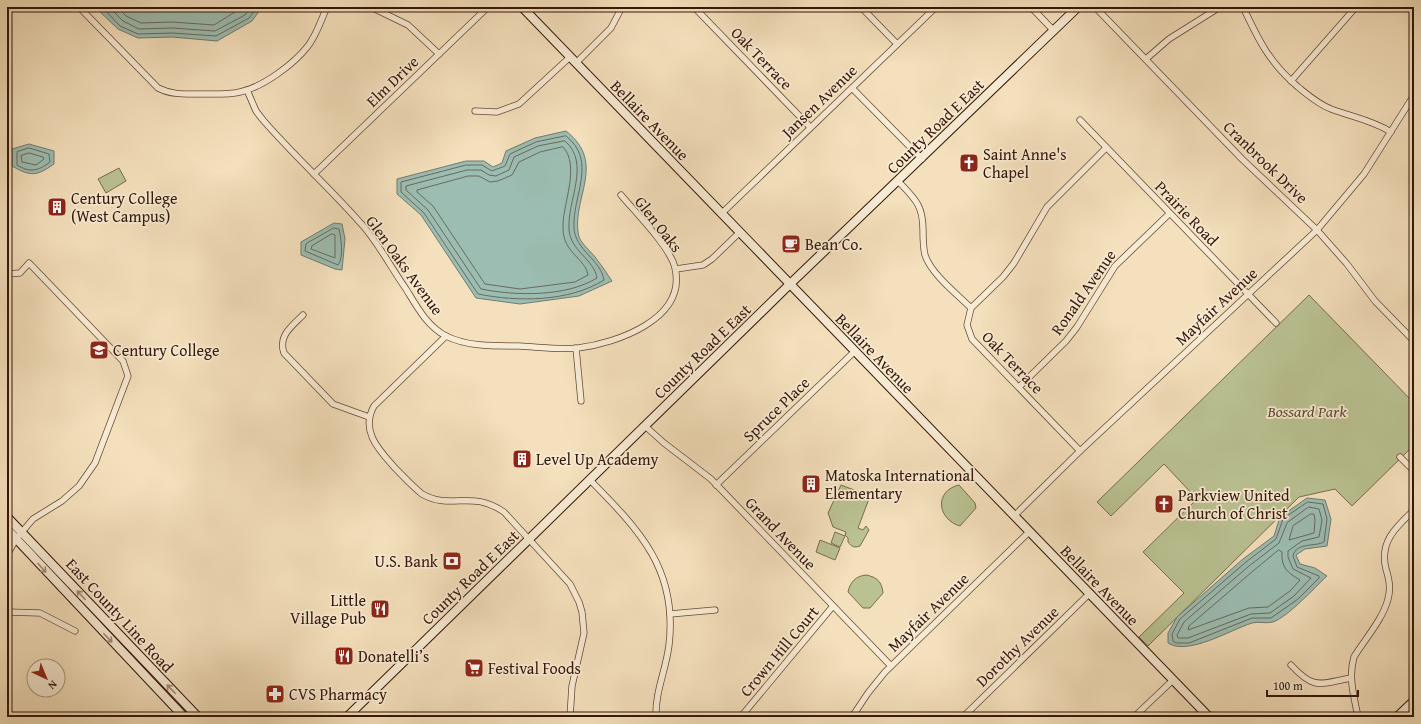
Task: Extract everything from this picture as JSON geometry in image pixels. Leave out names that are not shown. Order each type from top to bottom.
[{"type":"main road","name":"Bellaire Avenue","points":[[522,7],[1208,717]]},
{"type":"main road","name":"County Road E East","points":[[346,717],[789,285],[922,159],[1078,7]]},
{"type":"main road","name":"East County Line Road","points":[[7,517],[198,717]]},
{"type":"main road","name":"East County Line Road","points":[[7,529],[184,717]]},
{"type":"main road","points":[[1397,717],[1414,701]]},
{"type":"street","points":[[79,7],[153,84],[165,92],[172,94],[220,94],[247,90],[270,78],[300,55],[315,35],[327,7]]},
{"type":"street","points":[[371,7],[408,25],[439,54]]},
{"type":"street","name":"Elm Drive","points":[[314,174],[488,7]]},
{"type":"street","points":[[474,111],[497,112],[519,104],[611,28],[622,7]]},
{"type":"street","name":"Oak Terrace","points":[[694,7],[810,127]]},
{"type":"street","points":[[861,7],[897,44]]},
{"type":"street","name":"Jansen Avenue","points":[[721,214],[936,7]]},
{"type":"street","points":[[1031,7],[1054,30]]},
{"type":"street","name":"Cranbrook Drive","points":[[1095,7],[1242,159],[1317,230],[1347,264],[1376,301],[1414,341]]},
{"type":"street","points":[[1146,59],[1169,39],[1220,7]]},
{"type":"street","points":[[1243,7],[1266,54],[1291,81],[1308,95],[1324,105],[1371,121],[1391,132]]},
{"type":"street","points":[[1291,81],[1356,7]]},
{"type":"street","points":[[1410,7],[1414,11]]},
{"type":"street","points":[[852,88],[922,159]]},
{"type":"street","name":"Glen Oaks Avenue","points":[[247,90],[253,105],[263,120],[365,229],[424,317],[431,325],[446,336],[458,341],[483,345],[576,348],[597,344],[625,335],[659,316],[670,303],[674,294],[676,285],[676,269]]},
{"type":"street","name":"Mayfair Avenue","points":[[1014,516],[1080,451],[1317,230],[1364,174],[1414,95]]},
{"type":"street","name":"Prairie Road","points":[[1080,120],[1276,324]]},
{"type":"street","points":[[898,181],[914,197],[921,208],[924,221],[923,246],[929,263],[971,308],[1003,277],[1014,263],[1047,207],[1106,148]]},
{"type":"street","name":"Glen Oaks","points":[[621,195],[670,256],[676,269]]},
{"type":"street","name":"Ronald Avenue","points":[[1019,387],[1069,336],[1115,266],[1169,214]]},
{"type":"street","points":[[676,269],[703,265],[712,259],[739,233]]},
{"type":"street","points":[[7,274],[20,273],[29,264],[123,361],[128,376],[95,463],[79,486],[62,501],[33,519],[16,539],[7,555]]},
{"type":"street","name":"Oak Terrace","points":[[971,308],[967,325],[972,339],[1080,451]]},
{"type":"street","points":[[303,316],[283,337],[282,348],[284,353],[333,404],[369,417]]},
{"type":"street","points":[[446,336],[379,401],[369,417],[370,434],[378,449],[422,494],[437,501],[477,500],[491,504],[504,512],[528,540],[570,584],[582,612],[584,633],[572,686],[570,717]]},
{"type":"street","points":[[576,348],[581,400]]},
{"type":"street","name":"Spruce Place","points":[[716,485],[854,352]]},
{"type":"street","name":"Grand Avenue","points":[[645,426],[664,443],[700,470],[716,485],[891,666]]},
{"type":"street","points":[[1400,457],[1414,471]]},
{"type":"street","points":[[590,480],[628,520],[645,542],[661,574],[670,614],[669,646],[657,700],[656,717]]},
{"type":"street","points":[[1358,717],[1351,678],[1354,657],[1384,610],[1388,600],[1390,583],[1384,560],[1385,546],[1392,532],[1414,510]]},
{"type":"street","name":"Mayfair Avenue","points":[[852,717],[877,681],[891,666],[1029,532]]},
{"type":"street","name":"Dorothy Avenue","points":[[963,717],[1089,594]]},
{"type":"street","name":"Crown Hill Court","points":[[744,713],[833,606]]},
{"type":"street","points":[[670,614],[716,610]]},
{"type":"street","points":[[7,612],[40,613],[75,631]]},
{"type":"street","points":[[1291,665],[1305,679],[1315,684],[1351,678]]},
{"type":"street","points":[[1134,717],[1173,680]]},
{"type":"green space","points":[[119,168],[126,181],[106,193],[98,179]]},
{"type":"green space","name":"Bossard Park","points":[[1309,295],[1414,403],[1414,445],[1352,506],[1335,489],[1299,497],[1148,646],[1139,637],[1184,593],[1143,552],[1197,499],[1164,464],[1111,516],[1097,502]]},
{"type":"green space","points":[[841,485],[870,496],[858,528],[863,530],[866,526],[869,530],[860,546],[852,546],[848,542],[848,538],[845,535],[846,532],[833,527],[828,513]]},
{"type":"green space","points":[[959,485],[975,503],[976,508],[960,526],[952,522],[947,517],[943,512],[942,505],[942,499],[945,493],[951,488]]},
{"type":"green space","points":[[835,532],[845,536],[840,547],[831,543]]},
{"type":"green space","points":[[820,540],[840,548],[835,560],[816,552]]},
{"type":"green space","points":[[866,575],[873,577],[880,583],[883,593],[870,608],[863,608],[848,592],[850,585],[854,580]]},
{"type":"water","points":[[98,7],[262,7],[252,21],[217,41],[172,37],[138,38],[118,29],[98,10]]},
{"type":"water","points":[[566,131],[578,143],[584,156],[586,169],[585,182],[579,209],[579,237],[612,281],[579,296],[520,304],[476,298],[421,215],[397,194],[397,179],[466,161],[484,161],[493,167],[502,163],[506,151],[535,138]]},
{"type":"water","points":[[29,144],[54,151],[54,164],[43,171],[34,174],[24,172],[12,166],[12,149]]},
{"type":"water","points":[[334,223],[342,224],[345,239],[342,270],[335,269],[301,255],[301,242]]},
{"type":"water","points":[[1307,498],[1325,500],[1331,519],[1327,546],[1305,549],[1296,555],[1300,564],[1315,568],[1327,576],[1294,608],[1273,622],[1252,623],[1198,644],[1176,646],[1168,643],[1168,633],[1177,617],[1243,559],[1274,536],[1280,517]]},
{"type":"place","name":"Saint Anne's Chapel","points":[[969,163]]},
{"type":"place","name":"Century College (West Campus)","points":[[57,207]]},
{"type":"place","name":"Bean Co.","points":[[791,244]]},
{"type":"place","name":"Century College","points":[[99,350]]},
{"type":"place","name":"Level Up Academy","points":[[522,459]]},
{"type":"place","name":"Matoska International Elementary","points":[[811,484]]},
{"type":"place","name":"Parkview United Church of Christ","points":[[1164,504]]},
{"type":"place","name":"U.S. Bank","points":[[452,561]]},
{"type":"place","name":"Little Village Pub","points":[[380,609]]},
{"type":"place","name":"Donatelli’s","points":[[344,656]]},
{"type":"place","name":"Festival Foods","points":[[474,668]]},
{"type":"place","name":"CVS Pharmacy","points":[[275,694]]}]
